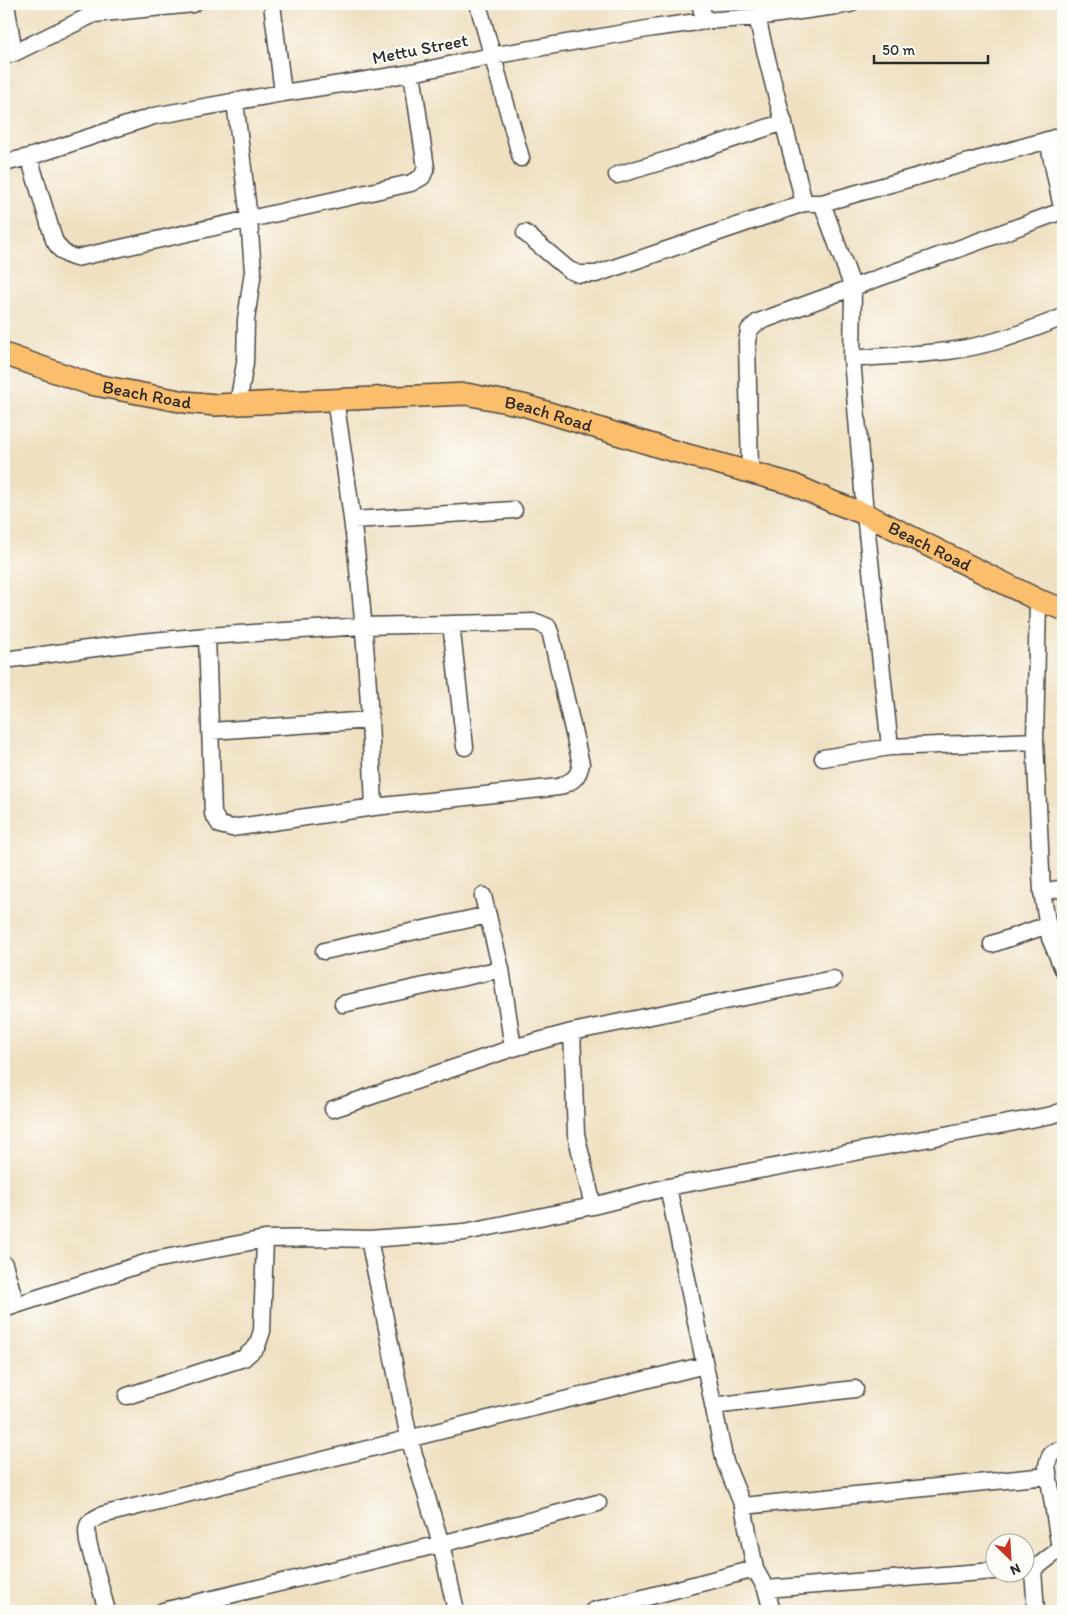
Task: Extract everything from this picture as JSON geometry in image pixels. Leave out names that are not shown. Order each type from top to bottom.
[{"type":"main road","name":"Beach Road","points":[[4,354],[90,384],[185,402],[216,405],[335,398],[466,394],[523,405],[663,448],[792,484],[865,514],[1038,600],[1063,610]]},
{"type":"street","points":[[6,4],[9,54],[93,9],[193,4]]},
{"type":"street","points":[[272,4],[283,93]]},
{"type":"street","points":[[478,4],[521,158]]},
{"type":"street","points":[[700,4],[705,21]]},
{"type":"street","name":"Mettu Street","points":[[4,162],[29,157],[154,116],[412,73],[491,56],[705,21],[757,17],[816,6],[850,4]]},
{"type":"street","points":[[757,17],[804,203]]},
{"type":"street","points":[[29,157],[54,240],[60,250],[67,256],[76,258],[411,183],[422,177],[426,168],[412,73]]},
{"type":"street","points":[[235,101],[253,271],[246,320],[245,362],[238,404]]},
{"type":"street","points":[[617,175],[784,122]]},
{"type":"street","points":[[525,233],[569,270],[579,274],[596,274],[804,203],[822,203],[1063,135]]},
{"type":"street","points":[[750,472],[747,342],[749,330],[758,322],[1063,212],[1048,140]]},
{"type":"street","points":[[822,203],[853,288],[852,359],[865,514],[890,747]]},
{"type":"street","points":[[852,359],[950,351],[1024,334],[1063,317]]},
{"type":"street","points":[[335,398],[353,520],[370,720],[374,807]]},
{"type":"street","points":[[353,520],[514,510]]},
{"type":"street","points":[[1038,600],[1035,741],[1042,892],[1050,938],[1063,969]]},
{"type":"street","points":[[4,660],[141,642],[208,636],[363,626],[536,622],[548,627],[551,634],[580,757],[579,774],[572,781],[559,787],[374,807],[232,828],[220,824],[213,814],[208,636]]},
{"type":"street","points":[[451,624],[466,747]]},
{"type":"street","points":[[211,731],[370,720]]},
{"type":"street","points":[[823,758],[890,747],[1035,741]]},
{"type":"street","points":[[1042,892],[1063,888]]},
{"type":"street","points":[[483,896],[501,969],[513,1048]]},
{"type":"street","points":[[324,950],[488,915]]},
{"type":"street","points":[[992,944],[1048,925]]},
{"type":"street","points":[[343,1004],[501,969]]},
{"type":"street","points":[[333,1109],[513,1048],[572,1032],[834,979]]},
{"type":"street","points":[[572,1032],[576,1134],[593,1206]]},
{"type":"street","points":[[4,1264],[10,1307],[154,1260],[265,1239],[369,1239],[466,1232],[593,1206],[668,1187],[1052,1115],[1063,1111]]},
{"type":"street","points":[[668,1187],[725,1462],[743,1506],[755,1569],[766,1589],[772,1611]]},
{"type":"street","points":[[127,1396],[244,1358],[257,1346],[262,1331],[265,1239]]},
{"type":"street","points":[[369,1239],[409,1438],[441,1544],[456,1611]]},
{"type":"street","points":[[107,1611],[88,1542],[88,1524],[92,1520],[409,1438],[705,1365]]},
{"type":"street","points":[[713,1406],[856,1389]]},
{"type":"street","points":[[1034,1567],[1061,1548],[1047,1466],[1049,1456],[1063,1449]]},
{"type":"street","points":[[743,1506],[1048,1476]]},
{"type":"street","points":[[163,1611],[441,1544],[598,1503]]},
{"type":"street","points":[[593,1611],[755,1569]]},
{"type":"street","points":[[766,1589],[984,1571]]},
{"type":"street","points":[[1031,1582],[1036,1611]]}]
